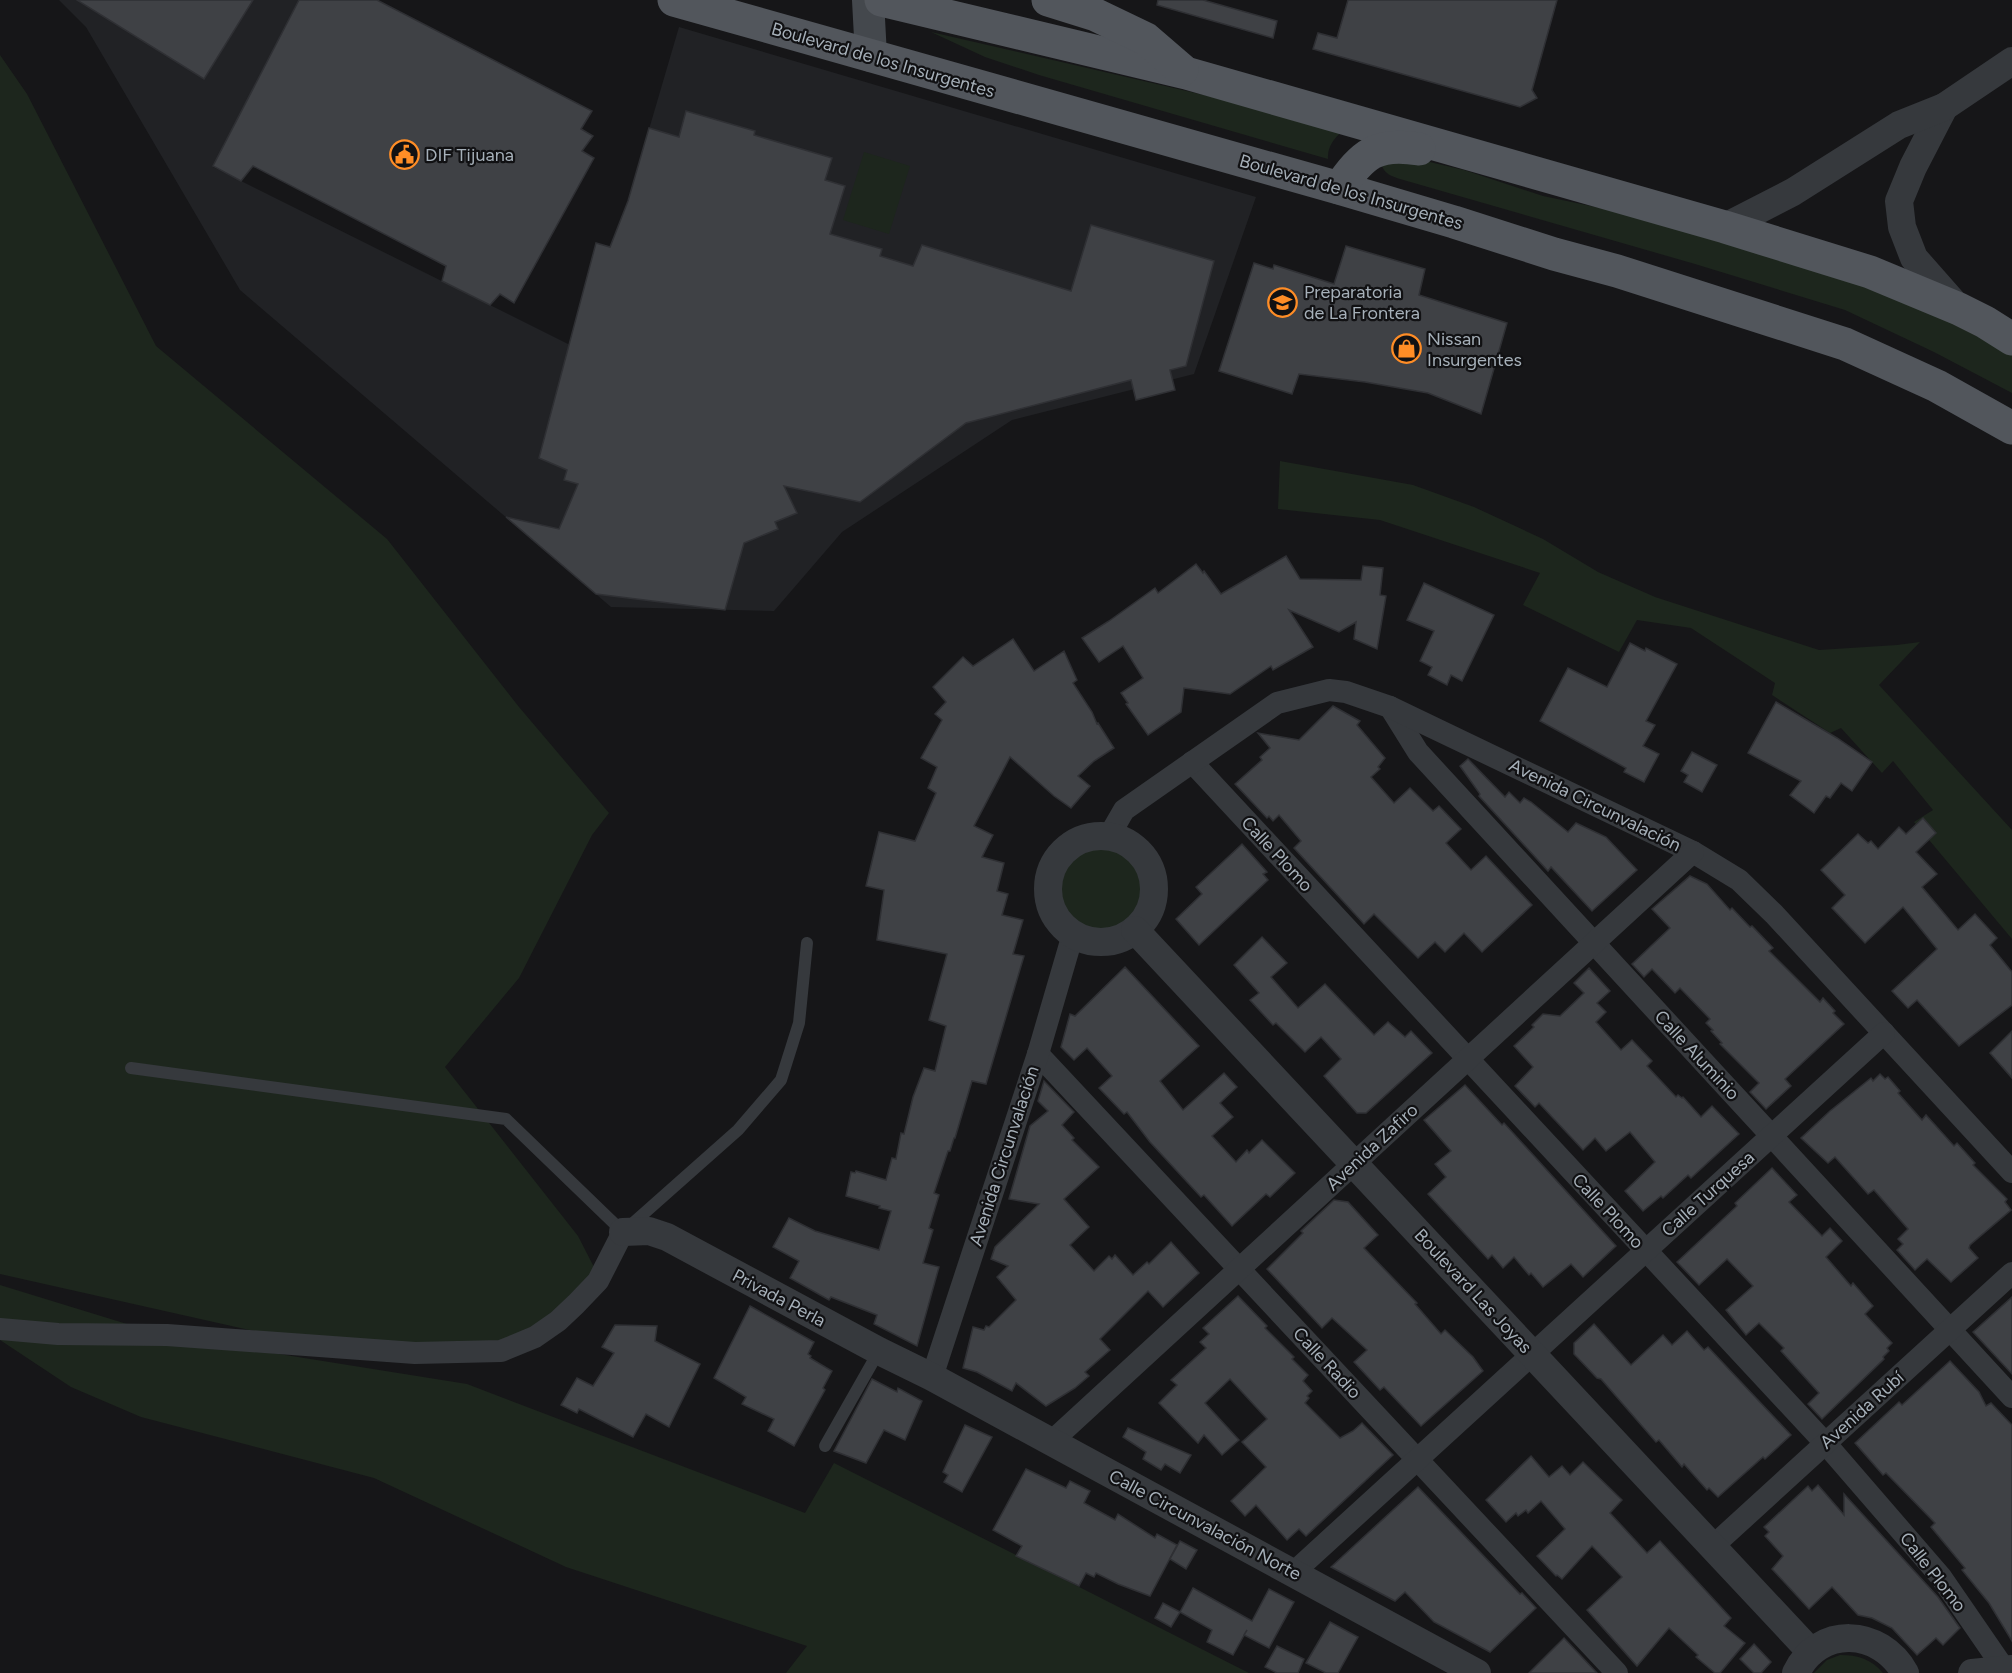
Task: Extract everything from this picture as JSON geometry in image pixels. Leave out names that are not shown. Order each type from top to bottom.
[{"type":"main road","name":"Boulevard de los Insurgentes","points":[[674,0],[1339,188],[1617,271],[1845,344],[1937,386],[2012,428]]},
{"type":"main road","points":[[868,0],[871,56]]},
{"type":"main road","points":[[881,0],[1186,73],[1725,227],[1870,272],[1959,309],[2012,339]]},
{"type":"main road","points":[[1048,0],[1096,15],[1146,39],[1186,73]]},
{"type":"main road","points":[[1339,188],[1355,166],[1370,153],[1398,145],[1501,163]]},
{"type":"street","points":[[1725,227],[1793,192],[1899,125],[1944,106],[2012,62]]},
{"type":"street","points":[[1944,106],[1913,167],[1899,201],[1902,227],[1914,258],[1959,309]]},
{"type":"street","name":"Avenida Circunvalación","points":[[1109,837],[1124,810],[1277,703],[1329,690],[1346,692],[1390,707],[1693,852],[1739,879],[2012,1172]]},
{"type":"street","name":"Calle Aluminio","points":[[1390,707],[1418,752],[2012,1396]]},
{"type":"street","name":"Calle Plomo","points":[[1192,762],[1826,1444],[1941,1577],[2008,1671]]},
{"type":"street","points":[[1093,837],[1109,837],[1126,842],[1140,852],[1150,867],[1154,884],[1153,901],[1146,918],[1135,930],[1120,939],[1104,942],[1088,940],[1073,934],[1052,910],[1048,894],[1049,878],[1055,863],[1078,841],[1093,837]]},
{"type":"street","name":"Avenida Zafiro","points":[[1051,1442],[1693,852]]},
{"type":"street","name":"Boulevard Las Joyas","points":[[1135,930],[1713,1547],[1803,1663]]},
{"type":"street","name":"Avenida Circunvalación","points":[[932,1377],[1038,1054],[1073,934]]},
{"type":"street","name":"Calle Turquesa","points":[[1293,1573],[1884,1033]]},
{"type":"street","name":"Calle Radio","points":[[1038,1054],[1617,1673]]},
{"type":"street","name":"Privada Perla","points":[[623,1232],[649,1231],[666,1237],[932,1377]]},
{"type":"street","points":[[0,1329],[58,1334],[167,1335],[415,1353],[501,1351],[535,1337],[558,1321],[576,1304],[598,1281],[623,1232]]},
{"type":"street","name":"Avenida Rubí","points":[[1713,1547],[2012,1273]]},
{"type":"street","name":"Calle Circunvalación Norte","points":[[932,1377],[1477,1673]]},
{"type":"street","points":[[1803,1663],[1828,1642],[1847,1638],[1867,1640],[1885,1648],[1899,1662],[1905,1673]]},
{"type":"street","points":[[1972,1673],[2008,1671]]},
{"type":"lane","points":[[131,1068],[506,1119],[623,1232],[738,1130],[781,1080],[799,1023],[807,943]]},
{"type":"lane","points":[[825,1446],[879,1351]]},
{"type":"shaded area","points":[[59,0],[299,0],[213,167],[572,346],[628,201],[679,27],[1256,197],[1194,374],[1012,420],[842,532],[774,611],[611,607],[240,290],[86,27]]},
{"type":"shaded area","points":[[931,32],[1347,128],[1333,141],[1328,159],[1039,75],[985,57]]},
{"type":"shaded area","points":[[0,55],[27,94],[156,346],[387,539],[519,707],[609,813],[592,835],[519,978],[445,1067],[578,1236],[597,1273],[574,1302],[499,1349],[338,1350],[0,1274]]},
{"type":"shaded area","points":[[864,152],[910,166],[889,234],[843,220]]},
{"type":"shaded area","points":[[1404,156],[1464,170],[1543,196],[1605,209],[1844,275],[1966,329],[2012,353],[2012,393],[1934,352],[1845,310],[1400,179],[1385,171],[1382,166]]},
{"type":"shaded area","points":[[1280,461],[1413,485],[1474,507],[1543,539],[1598,572],[1655,597],[1819,650],[1920,642],[1879,685],[2012,830],[2012,939],[1914,822],[1933,810],[1893,761],[1882,773],[1841,728],[1830,733],[1772,695],[1775,683],[1691,628],[1637,620],[1619,652],[1523,605],[1540,573],[1380,520],[1278,509]]},
{"type":"shaded area","points":[[1100,847],[1116,850],[1130,859],[1139,873],[1142,889],[1139,905],[1130,919],[1116,928],[1100,931],[1084,928],[1070,919],[1061,905],[1058,889],[1061,873],[1070,859],[1084,850]]},
{"type":"shaded area","points":[[0,1285],[166,1336],[467,1384],[805,1513],[834,1463],[1249,1673],[786,1673],[807,1646],[566,1567],[374,1478],[141,1417],[71,1387],[0,1340]]},
{"type":"shaded area","points":[[1840,1655],[1864,1659],[1874,1664],[1883,1673],[1814,1673],[1827,1660]]},
{"type":"building","points":[[77,0],[253,0],[204,79]]},
{"type":"building","name":"DIF Tijuana","points":[[299,0],[377,0],[592,111],[581,129],[593,136],[582,151],[594,158],[514,303],[500,294],[490,305],[442,281],[446,266],[253,166],[241,181],[213,166]]},
{"type":"building","points":[[1158,0],[1203,0],[1277,21],[1273,38],[1157,5]]},
{"type":"building","points":[[1348,0],[1557,0],[1532,90],[1537,98],[1520,107],[1313,49],[1318,33],[1337,38]]},
{"type":"building","points":[[686,111],[755,131],[754,135],[832,158],[825,180],[845,186],[830,234],[882,249],[880,256],[913,266],[922,245],[1071,291],[1091,225],[1214,261],[1186,366],[1170,370],[1175,390],[1136,400],[1131,380],[966,423],[860,502],[784,486],[797,513],[775,522],[778,529],[744,543],[725,610],[596,594],[506,517],[559,529],[578,484],[564,480],[567,470],[539,458],[596,243],[610,247],[628,201],[649,128],[679,137]]},
{"type":"building","name":"Nissan Insurgentes","points":[[1346,246],[1425,269],[1419,295],[1507,323],[1481,414],[1428,393],[1365,382],[1299,374],[1292,394],[1219,371],[1254,263],[1273,269],[1274,265],[1334,284]]},
{"type":"building","points":[[1286,556],[1300,579],[1361,580],[1363,566],[1383,568],[1380,595],[1386,596],[1377,649],[1354,639],[1356,622],[1339,632],[1289,610],[1313,647],[1273,670],[1271,666],[1230,694],[1184,688],[1181,712],[1148,735],[1121,693],[1143,678],[1123,646],[1099,662],[1082,638],[1155,588],[1158,593],[1196,564],[1221,594]]},
{"type":"building","points":[[1424,583],[1494,615],[1462,681],[1451,675],[1447,685],[1428,675],[1432,667],[1420,661],[1434,631],[1407,620]]},
{"type":"building","points":[[1013,639],[1034,671],[1064,651],[1077,680],[1073,683],[1114,748],[1094,761],[1078,776],[1090,786],[1071,808],[1010,757],[974,826],[993,835],[982,857],[1004,863],[997,891],[1008,894],[1002,915],[1023,920],[1013,954],[1024,956],[986,1084],[972,1081],[955,1138],[948,1151],[934,1193],[939,1195],[929,1228],[933,1230],[923,1263],[939,1267],[917,1346],[874,1324],[877,1315],[831,1297],[829,1300],[790,1278],[799,1261],[773,1247],[789,1218],[815,1231],[879,1250],[891,1211],[846,1196],[851,1172],[856,1171],[886,1180],[892,1158],[896,1159],[901,1133],[904,1134],[913,1097],[924,1068],[935,1071],[946,1026],[929,1020],[947,954],[877,940],[884,890],[866,886],[879,832],[915,841],[936,793],[928,788],[937,767],[921,758],[942,720],[935,714],[946,702],[933,687],[963,657],[973,666]]},
{"type":"building","points":[[1630,643],[1645,651],[1646,648],[1677,664],[1646,721],[1655,725],[1643,746],[1659,754],[1644,782],[1624,772],[1626,768],[1540,721],[1568,668],[1607,687]]},
{"type":"building","points":[[1776,702],[1837,738],[1872,762],[1852,791],[1841,783],[1830,798],[1826,796],[1814,813],[1790,795],[1801,781],[1748,753]]},
{"type":"building","points":[[1333,706],[1360,721],[1357,725],[1385,758],[1378,767],[1380,769],[1371,777],[1394,803],[1410,788],[1433,811],[1439,806],[1461,829],[1446,843],[1471,870],[1486,856],[1532,905],[1482,952],[1464,933],[1445,952],[1435,942],[1418,958],[1374,914],[1364,924],[1294,848],[1301,841],[1279,815],[1273,821],[1269,816],[1267,818],[1235,784],[1262,760],[1260,757],[1270,748],[1258,733],[1299,740]]},
{"type":"building","points":[[1692,752],[1717,765],[1702,792],[1684,782],[1688,775],[1681,771]]},
{"type":"building","points":[[1468,759],[1505,797],[1509,792],[1520,803],[1524,798],[1568,832],[1576,823],[1606,837],[1637,870],[1592,911],[1551,867],[1548,871],[1479,796],[1480,794],[1460,766]]},
{"type":"building","points":[[1923,818],[1936,833],[1916,852],[1937,874],[1922,887],[1958,930],[1975,914],[1997,938],[1990,945],[2012,972],[2012,1005],[1959,1046],[1917,1000],[1908,1008],[1892,991],[1937,949],[1903,907],[1865,943],[1832,908],[1845,895],[1821,870],[1858,834],[1868,843],[1871,841],[1878,849],[1899,827],[1906,834]]},
{"type":"building","points":[[1242,844],[1267,872],[1263,874],[1268,880],[1199,945],[1176,919],[1202,894],[1196,887]]},
{"type":"building","points":[[1690,876],[1707,884],[1730,910],[1732,908],[1750,927],[1752,926],[1773,948],[1769,951],[1820,1002],[1823,998],[1844,1024],[1785,1079],[1791,1086],[1766,1109],[1750,1092],[1759,1083],[1720,1044],[1722,1043],[1706,1023],[1710,1019],[1680,988],[1675,993],[1652,969],[1644,977],[1632,964],[1670,928],[1652,909]]},
{"type":"building","points":[[1262,937],[1287,963],[1271,977],[1298,1008],[1325,984],[1374,1035],[1388,1022],[1405,1037],[1411,1031],[1432,1053],[1366,1113],[1357,1113],[1324,1076],[1341,1059],[1321,1037],[1305,1052],[1276,1023],[1273,1025],[1250,1000],[1259,993],[1234,965]]},
{"type":"building","points":[[1125,967],[1199,1046],[1160,1081],[1183,1110],[1224,1073],[1237,1087],[1220,1103],[1233,1117],[1212,1136],[1236,1162],[1247,1150],[1249,1153],[1262,1140],[1295,1173],[1270,1197],[1266,1194],[1232,1226],[1204,1195],[1201,1197],[1150,1142],[1127,1112],[1124,1114],[1099,1088],[1112,1076],[1087,1048],[1074,1060],[1061,1047],[1070,1014],[1075,1016]]},
{"type":"building","points":[[1589,968],[1610,991],[1597,1003],[1606,1012],[1596,1022],[1621,1050],[1632,1040],[1652,1061],[1647,1066],[1676,1097],[1678,1095],[1683,1097],[1701,1117],[1712,1106],[1739,1134],[1691,1178],[1688,1175],[1663,1198],[1661,1196],[1643,1211],[1625,1191],[1655,1162],[1630,1132],[1606,1151],[1595,1138],[1583,1150],[1539,1103],[1535,1107],[1515,1086],[1533,1067],[1514,1046],[1534,1027],[1532,1025],[1543,1014],[1560,1016],[1584,993],[1574,983]]},
{"type":"building","points":[[2012,1031],[2012,1078],[1990,1053]]},
{"type":"building","points":[[1880,1074],[1885,1079],[1888,1077],[1900,1091],[1898,1093],[1922,1120],[1926,1115],[1954,1146],[1957,1143],[1975,1163],[1973,1165],[2007,1199],[2005,1202],[2011,1210],[1970,1245],[1969,1248],[1978,1258],[1951,1282],[1927,1259],[1915,1270],[1897,1250],[1903,1244],[1898,1239],[1908,1229],[1874,1190],[1868,1194],[1835,1157],[1828,1163],[1801,1138],[1830,1111],[1871,1078],[1873,1081]]},
{"type":"building","points":[[1044,1081],[1074,1112],[1062,1125],[1074,1138],[1072,1140],[1099,1167],[1064,1199],[1089,1227],[1070,1245],[1094,1271],[1109,1256],[1112,1259],[1115,1255],[1133,1275],[1147,1262],[1149,1264],[1171,1242],[1199,1273],[1163,1307],[1148,1291],[1100,1339],[1110,1350],[1085,1372],[1089,1376],[1075,1388],[1046,1406],[1016,1383],[1012,1391],[977,1372],[963,1368],[973,1327],[984,1330],[986,1326],[989,1327],[1016,1300],[997,1277],[1008,1266],[991,1259],[995,1247],[1039,1204],[1009,1199],[1030,1126],[1048,1111],[1038,1101]]},
{"type":"building","points":[[1465,1085],[1502,1125],[1504,1123],[1616,1246],[1583,1277],[1571,1264],[1543,1287],[1514,1257],[1503,1268],[1492,1255],[1488,1259],[1428,1194],[1446,1177],[1435,1164],[1451,1151],[1424,1120]]},
{"type":"building","points":[[1772,1168],[1797,1195],[1789,1202],[1822,1236],[1830,1228],[1842,1241],[1826,1257],[1851,1286],[1853,1283],[1873,1306],[1865,1314],[1892,1343],[1887,1348],[1889,1351],[1883,1357],[1884,1359],[1822,1419],[1808,1404],[1819,1393],[1781,1351],[1784,1348],[1759,1323],[1746,1335],[1726,1310],[1753,1286],[1727,1259],[1699,1285],[1677,1262],[1737,1206],[1735,1203]]},
{"type":"building","points":[[1334,1200],[1348,1202],[1378,1235],[1364,1248],[1417,1303],[1415,1304],[1441,1334],[1445,1330],[1473,1357],[1483,1371],[1421,1426],[1384,1387],[1380,1390],[1354,1362],[1367,1350],[1332,1318],[1322,1328],[1267,1269],[1303,1233],[1301,1231]]},
{"type":"building","points":[[1238,1296],[1267,1326],[1265,1328],[1294,1357],[1292,1359],[1308,1375],[1303,1381],[1312,1391],[1305,1403],[1340,1438],[1362,1423],[1393,1455],[1306,1536],[1299,1529],[1287,1540],[1256,1505],[1245,1516],[1231,1501],[1266,1467],[1242,1442],[1267,1419],[1230,1379],[1205,1403],[1239,1440],[1222,1455],[1204,1435],[1198,1443],[1159,1403],[1177,1385],[1171,1380],[1206,1348],[1200,1342],[1209,1334],[1203,1328]]},
{"type":"building","points":[[2012,1297],[2012,1374],[1973,1332]]},
{"type":"building","points":[[750,1306],[814,1342],[808,1354],[810,1358],[832,1371],[823,1388],[825,1390],[794,1446],[768,1431],[774,1419],[742,1404],[746,1397],[714,1378]]},
{"type":"building","points":[[1594,1324],[1631,1365],[1663,1335],[1672,1345],[1687,1331],[1704,1350],[1708,1347],[1791,1435],[1718,1497],[1709,1488],[1707,1490],[1684,1464],[1682,1467],[1659,1440],[1656,1442],[1601,1379],[1597,1378],[1574,1354],[1574,1343]]},
{"type":"building","points":[[615,1325],[657,1326],[655,1341],[700,1364],[669,1427],[646,1414],[633,1437],[579,1409],[577,1413],[561,1405],[577,1378],[593,1386],[614,1353],[602,1347]]},
{"type":"building","points":[[1950,1361],[1979,1392],[1986,1406],[1991,1403],[2012,1425],[2012,1641],[1989,1603],[1962,1570],[1965,1568],[1931,1527],[1935,1523],[1886,1473],[1883,1475],[1855,1443],[1899,1402],[1902,1405]]},
{"type":"building","points":[[872,1379],[897,1392],[898,1388],[922,1401],[905,1440],[884,1430],[866,1463],[834,1451]]},
{"type":"building","points":[[965,1425],[992,1437],[962,1492],[944,1482],[948,1475],[943,1472]]},
{"type":"building","points":[[1128,1428],[1191,1455],[1180,1473],[1165,1464],[1161,1470],[1143,1459],[1146,1452],[1123,1437]]},
{"type":"building","points":[[1531,1456],[1549,1477],[1562,1466],[1570,1475],[1583,1462],[1622,1500],[1610,1513],[1647,1553],[1660,1541],[1731,1618],[1724,1626],[1745,1643],[1720,1673],[1715,1673],[1696,1657],[1698,1655],[1669,1628],[1637,1666],[1587,1610],[1622,1577],[1592,1546],[1562,1579],[1556,1576],[1537,1556],[1565,1529],[1541,1501],[1528,1513],[1526,1510],[1518,1516],[1516,1513],[1506,1522],[1486,1500]]},
{"type":"building","points":[[1026,1469],[1066,1488],[1070,1481],[1090,1491],[1084,1503],[1115,1520],[1118,1514],[1155,1538],[1157,1534],[1177,1545],[1150,1596],[1096,1573],[1094,1577],[1086,1573],[1079,1586],[1016,1556],[1022,1546],[993,1530]]},
{"type":"building","points":[[1818,1485],[1844,1515],[1844,1494],[1938,1597],[1960,1628],[1943,1645],[1936,1638],[1917,1655],[1892,1628],[1872,1618],[1858,1615],[1832,1587],[1809,1609],[1772,1569],[1783,1556],[1765,1536],[1769,1532],[1764,1527],[1808,1486],[1812,1491]]},
{"type":"building","points":[[1418,1487],[1536,1608],[1490,1652],[1434,1622],[1405,1592],[1395,1601],[1331,1567]]},
{"type":"building","points":[[1180,1541],[1197,1550],[1186,1569],[1170,1559]]},
{"type":"building","points":[[1193,1588],[1252,1621],[1269,1589],[1294,1602],[1269,1648],[1244,1635],[1233,1655],[1207,1642],[1212,1630],[1180,1612]]},
{"type":"building","points":[[1163,1603],[1180,1612],[1171,1627],[1155,1618]]},
{"type":"building","points":[[1330,1622],[1358,1637],[1338,1673],[1326,1673],[1306,1663]]},
{"type":"building","points":[[1564,1638],[1597,1673],[1529,1673]]},
{"type":"building","points":[[1754,1644],[1771,1662],[1761,1673],[1754,1673],[1740,1659]]},
{"type":"building","points":[[1277,1646],[1304,1659],[1298,1673],[1277,1673],[1265,1667]]},
{"type":"place","name":"DIF Tijuana","points":[[404,155]]},
{"type":"place","name":"Preparatoria de La Frontera","points":[[1283,302]]},
{"type":"place","name":"Nissan Insurgentes","points":[[1406,349]]}]
